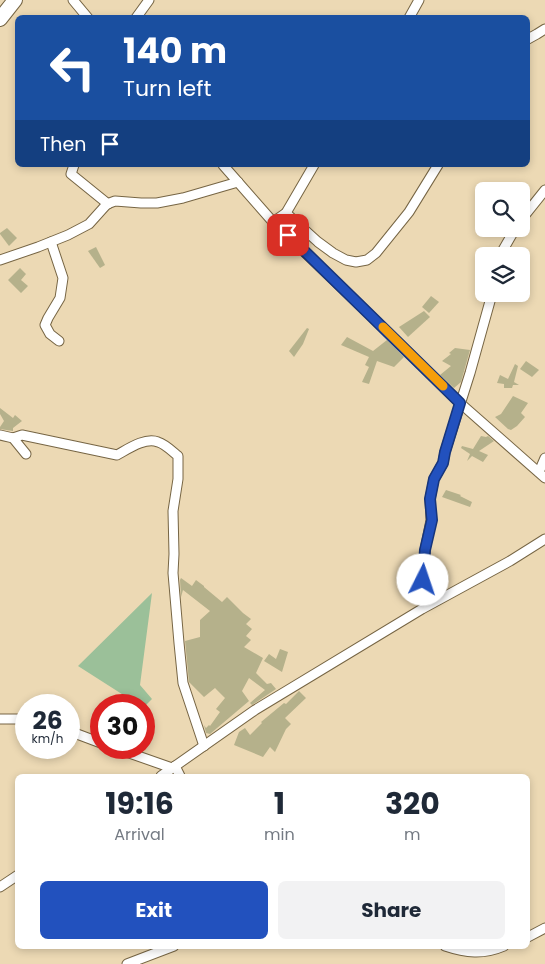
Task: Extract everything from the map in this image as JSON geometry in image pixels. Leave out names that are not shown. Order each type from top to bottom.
[{"type":"main road","points":[[1,15],[15,0]]},
{"type":"street","points":[[73,0],[86,15]]},
{"type":"street","points":[[138,15],[149,0]]},
{"type":"street","points":[[411,15],[419,0]]},
{"type":"street","points":[[530,38],[545,29]]},
{"type":"street","points":[[73,167],[71,174],[108,204]]},
{"type":"street","points":[[225,167],[273,222],[460,403],[542,475]]},
{"type":"street","points":[[273,222],[286,214],[313,167]]},
{"type":"street","points":[[286,214],[333,253],[346,260],[356,262],[367,260],[376,253],[409,212],[437,167]]},
{"type":"street","points":[[0,260],[50,242],[89,224],[108,204],[118,200],[157,203],[184,198],[238,182]]},
{"type":"street","points":[[530,209],[545,190]]},
{"type":"street","points":[[50,242],[63,278],[60,298],[46,325],[50,334],[59,341]]},
{"type":"street","points":[[426,606],[423,591],[423,571],[425,550],[432,520],[430,499],[434,479],[443,463],[490,302]]},
{"type":"street","points":[[0,435],[13,438],[22,435],[116,455],[149,440],[159,442],[178,456],[178,480],[173,511],[173,573],[179,643],[183,683],[204,746]]},
{"type":"street","points":[[13,438],[26,454]]},
{"type":"street","points":[[542,475],[545,458]]},
{"type":"street","points":[[164,774],[256,710],[426,606],[510,561],[545,539]]},
{"type":"street","points":[[0,719],[15,719]]},
{"type":"street","points":[[149,759],[174,767],[179,774]]},
{"type":"street","points":[[0,886],[15,877]]},
{"type":"street","points":[[530,936],[545,928]]},
{"type":"street","points":[[127,964],[166,949]]},
{"type":"street","points":[[454,949],[462,952],[481,952],[498,949]]},
{"type":"green space","points":[[152,593],[140,685],[148,694],[122,694],[78,666]]},
{"type":"building","points":[[7,228],[17,238],[9,246],[0,234]]},
{"type":"building","points":[[96,247],[105,265],[100,268],[88,251]]},
{"type":"building","points":[[20,268],[26,274],[21,280],[28,286],[21,293],[8,280]]},
{"type":"building","points":[[431,296],[439,302],[429,313],[422,307]]},
{"type":"building","points":[[424,311],[430,317],[408,337],[399,327]]},
{"type":"building","points":[[307,328],[309,329],[303,344],[294,357],[289,351]]},
{"type":"building","points":[[347,337],[373,351],[387,340],[404,357],[394,367],[377,361],[369,384],[362,382],[369,367],[365,365],[369,357],[341,345]]},
{"type":"building","points":[[455,348],[470,350],[461,382],[454,388],[440,375],[451,366],[442,361]]},
{"type":"building","points":[[526,361],[539,370],[532,377],[520,369]]},
{"type":"building","points":[[515,364],[518,366],[514,382],[519,385],[513,385],[512,388],[504,388],[504,384],[497,383],[500,375],[508,379]]},
{"type":"building","points":[[513,396],[528,403],[521,413],[525,417],[511,430],[495,417],[501,414]]},
{"type":"building","points":[[0,408],[13,418],[15,415],[22,421],[13,428],[13,431],[0,429],[4,421],[0,414]]},
{"type":"building","points":[[481,436],[488,436],[494,441],[479,451],[488,455],[483,462],[472,456],[467,461],[470,454],[461,448],[462,446],[473,449]]},
{"type":"building","points":[[446,490],[461,495],[472,502],[470,507],[442,497]]},
{"type":"building","points":[[181,578],[192,586],[196,580],[222,602],[227,597],[251,619],[246,624],[252,629],[246,636],[251,640],[244,647],[263,658],[256,673],[267,684],[271,683],[276,689],[252,705],[250,703],[265,690],[249,678],[242,691],[249,701],[210,734],[206,733],[204,725],[206,728],[210,726],[220,712],[216,709],[225,698],[215,688],[204,697],[189,682],[185,641],[200,637],[200,620],[210,611],[183,590],[181,597]]},
{"type":"building","points":[[280,649],[288,652],[282,672],[264,661],[269,654],[276,659]]},
{"type":"building","points":[[299,691],[306,698],[285,718],[291,724],[286,729],[275,752],[270,747],[263,757],[234,745],[239,732],[245,728],[250,735],[261,722],[284,703],[286,704]]},
{"type":"slow traffic","points":[[383,327],[443,386]]},
{"type":"route","points":[[288,235],[460,403],[443,463],[434,479],[430,499],[432,520],[425,550],[423,580]]}]
